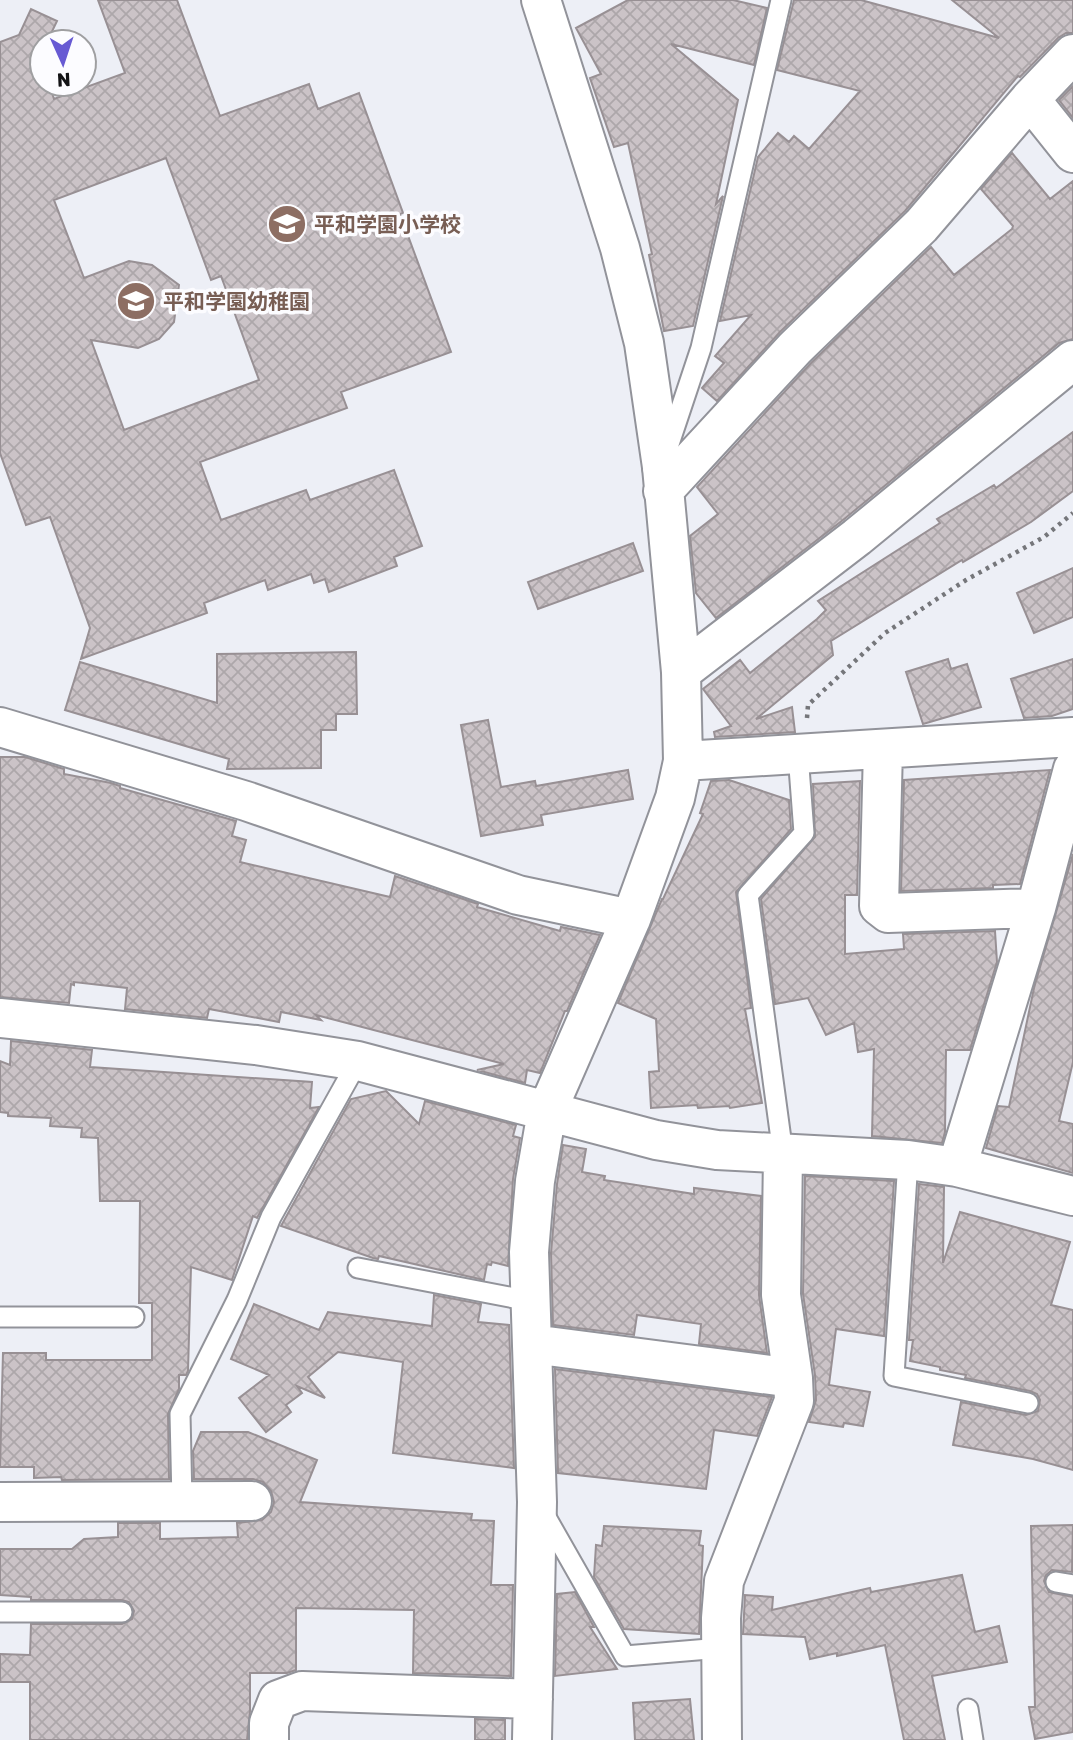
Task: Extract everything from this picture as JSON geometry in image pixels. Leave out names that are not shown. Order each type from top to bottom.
[{"type":"street","points":[[532,1740],[537,1502],[529,1252],[534,1192],[547,1111],[631,919],[676,798],[683,761],[684,717],[662,479],[644,343],[620,248],[541,0]]},
{"type":"street","points":[[662,479],[921,226],[1030,99],[1073,54]]},
{"type":"street","points":[[1030,99],[1073,153]]},
{"type":"street","points":[[681,672],[857,537],[1073,360]]},
{"type":"street","points":[[0,727],[246,801],[518,895],[631,919]]},
{"type":"street","points":[[683,761],[1073,737]]},
{"type":"street","points":[[884,749],[879,906],[888,914],[1036,908]]},
{"type":"street","points":[[957,1167],[1036,908],[1073,769]]},
{"type":"street","points":[[0,1018],[256,1045],[358,1061],[656,1140],[717,1150],[908,1160],[957,1167],[1073,1196]]},
{"type":"street","points":[[722,1740],[721,1648],[724,1581],[794,1401],[781,1295],[783,1154]]},
{"type":"street","points":[[532,1344],[793,1378]]},
{"type":"street","points":[[0,1502],[251,1501]]},
{"type":"street","points":[[269,1740],[269,1723],[278,1700],[302,1691],[533,1699]]},
{"type":"lane","points":[[662,479],[701,348],[782,0]]},
{"type":"lane","points":[[783,1154],[748,895],[804,833],[801,754]]},
{"type":"lane","points":[[182,1501],[180,1415],[237,1300],[271,1216],[358,1061]]},
{"type":"lane","points":[[908,1160],[894,1376],[1028,1403]]},
{"type":"lane","points":[[358,1268],[530,1301]]},
{"type":"lane","points":[[0,1317],[134,1317]]},
{"type":"lane","points":[[537,1502],[625,1657],[721,1648]]},
{"type":"lane","points":[[0,1612],[121,1612]]},
{"type":"lane","points":[[968,1709],[973,1740]]},
{"type":"path","points":[[801,754],[808,705],[885,633],[966,580],[1044,537],[1073,513]]},
{"type":"building","points":[[98,0],[177,0],[220,116],[309,84],[318,109],[359,93],[451,352],[341,392],[347,408],[200,462],[221,520],[306,490],[310,500],[394,470],[422,546],[394,557],[397,566],[329,592],[325,579],[314,583],[311,574],[268,590],[265,580],[204,603],[207,613],[81,659],[90,628],[50,517],[26,525],[0,453],[0,42],[19,35],[31,9],[57,21],[54,28],[28,28],[28,98],[98,98],[98,83],[125,73]],"holes":[[[166,158],[211,280],[221,276],[259,380],[124,430],[91,340],[138,348],[159,339],[174,322],[179,285],[152,265],[129,261],[84,278],[54,200]]]},
{"type":"building","points":[[628,0],[733,0],[767,8],[754,65],[671,44],[738,100],[716,204],[723,196],[693,326],[664,331],[649,255],[652,254],[628,143],[614,147],[590,78],[601,74],[576,28]]},
{"type":"building","points":[[794,0],[861,0],[999,38],[952,0],[1073,0],[1073,33],[1066,33],[1058,38],[1020,77],[1018,76],[905,211],[780,332],[717,401],[702,388],[724,363],[715,356],[751,315],[720,321],[758,157],[778,133],[789,142],[794,136],[809,149],[860,91],[777,70]]},
{"type":"building","points":[[1073,86],[1073,118],[1059,100]]},
{"type":"building","points":[[1012,153],[1050,199],[1073,181],[1073,339],[1059,343],[843,520],[716,618],[696,593],[690,536],[718,514],[697,487],[811,363],[931,247],[954,275],[1012,229],[1013,226],[981,189]]},
{"type":"building","points":[[1073,432],[1073,491],[1031,522],[963,562],[962,560],[831,641],[833,655],[756,719],[792,707],[795,732],[715,737],[714,732],[731,726],[703,689],[740,660],[750,673],[826,610],[818,601],[940,523],[937,519],[994,485],[996,488]]},
{"type":"building","points":[[633,543],[643,571],[538,609],[528,582]]},
{"type":"building","points":[[1073,568],[1073,617],[1034,633],[1017,593]]},
{"type":"building","points":[[356,652],[357,714],[336,714],[336,730],[321,730],[321,768],[227,769],[229,759],[65,710],[80,662],[217,703],[217,654]]},
{"type":"building","points":[[948,659],[951,669],[967,664],[981,707],[923,724],[906,672]]},
{"type":"building","points":[[1073,659],[1073,709],[1052,716],[1024,718],[1011,679]]},
{"type":"building","points":[[488,720],[501,787],[535,781],[536,786],[628,770],[633,799],[541,815],[543,825],[481,836],[461,725]]},
{"type":"building","points":[[0,757],[25,757],[64,769],[64,774],[111,783],[120,788],[236,821],[232,836],[246,840],[240,862],[390,897],[395,876],[478,904],[477,907],[560,931],[561,927],[600,935],[540,1073],[527,1070],[525,1083],[477,1070],[504,1064],[316,1015],[321,1020],[281,1012],[279,1022],[209,1009],[207,1018],[125,1009],[127,988],[74,982],[74,985],[71,984],[69,1003],[0,997]]},
{"type":"building","points":[[1050,770],[1020,884],[993,885],[993,888],[901,891],[904,780]]},
{"type":"building","points":[[729,780],[789,800],[791,829],[736,892],[751,1008],[745,1009],[762,1103],[730,1108],[698,1108],[697,1105],[651,1108],[649,1072],[659,1071],[656,1019],[618,1003],[662,899],[703,814],[700,813],[711,781]]},
{"type":"building","points":[[860,781],[857,895],[845,895],[845,954],[904,949],[903,934],[995,931],[997,962],[970,1050],[946,1050],[945,1132],[942,1143],[872,1136],[874,1049],[858,1052],[854,1023],[826,1035],[808,998],[775,1004],[761,899],[815,837],[813,784]]},
{"type":"building","points":[[1073,854],[1073,1062],[1059,1121],[1073,1124],[1073,1173],[986,1148],[998,1106],[1009,1107],[1034,988]]},
{"type":"building","points":[[11,1041],[92,1050],[90,1067],[312,1082],[310,1108],[319,1107],[257,1218],[253,1216],[232,1280],[191,1267],[188,1371],[186,1375],[179,1375],[179,1389],[168,1414],[169,1479],[62,1480],[61,1477],[34,1478],[34,1467],[0,1467],[3,1353],[46,1353],[46,1360],[152,1360],[152,1303],[139,1303],[140,1201],[100,1201],[98,1138],[81,1137],[82,1128],[50,1126],[51,1118],[8,1116],[8,1113],[0,1112],[0,1061],[10,1065]]},
{"type":"building","points":[[386,1091],[419,1124],[425,1101],[516,1125],[513,1136],[520,1138],[513,1179],[508,1266],[492,1262],[491,1265],[487,1264],[484,1280],[379,1256],[378,1259],[373,1258],[281,1226],[351,1099]]},
{"type":"building","points":[[563,1145],[586,1149],[582,1172],[605,1176],[604,1180],[694,1194],[694,1188],[761,1196],[759,1295],[767,1353],[699,1344],[701,1324],[637,1315],[634,1335],[553,1325],[551,1253]]},
{"type":"building","points":[[805,1176],[894,1181],[884,1336],[836,1329],[829,1385],[870,1392],[863,1426],[844,1423],[843,1427],[809,1422],[816,1400],[803,1294]]},
{"type":"building","points":[[919,1184],[944,1187],[943,1263],[960,1212],[1070,1242],[1051,1305],[1073,1310],[1073,1470],[1033,1459],[953,1445],[961,1402],[1026,1415],[1038,1411],[1040,1400],[1037,1394],[1030,1391],[965,1378],[966,1375],[910,1361]]},
{"type":"building","points":[[434,1295],[481,1304],[478,1322],[509,1325],[514,1468],[393,1453],[403,1362],[338,1352],[308,1377],[325,1398],[297,1386],[302,1393],[286,1405],[291,1412],[266,1432],[239,1398],[269,1375],[231,1359],[254,1304],[319,1330],[328,1312],[432,1326]]},
{"type":"building","points":[[555,1369],[772,1397],[757,1436],[714,1430],[706,1489],[558,1473]]},
{"type":"building","points":[[201,1432],[248,1432],[317,1460],[300,1502],[472,1514],[471,1520],[494,1521],[491,1585],[513,1585],[511,1676],[413,1673],[414,1610],[296,1608],[296,1670],[287,1673],[250,1673],[247,1740],[30,1740],[30,1682],[0,1682],[0,1654],[30,1655],[31,1624],[122,1624],[132,1619],[134,1611],[129,1602],[122,1600],[31,1600],[31,1597],[0,1595],[0,1549],[72,1549],[84,1539],[118,1537],[118,1523],[160,1523],[160,1539],[238,1537],[237,1523],[262,1520],[271,1512],[274,1502],[271,1491],[263,1482],[253,1479],[194,1479],[193,1451]]},
{"type":"building","points":[[1073,1525],[1072,1572],[1052,1570],[1044,1581],[1049,1592],[1073,1597],[1073,1732],[1035,1739],[1029,1707],[1035,1707],[1031,1526]]},
{"type":"building","points":[[604,1526],[701,1531],[699,1545],[703,1546],[699,1634],[624,1629],[594,1577],[596,1545],[602,1546]]},
{"type":"building","points":[[962,1575],[975,1632],[999,1626],[1007,1662],[932,1676],[945,1740],[904,1740],[885,1645],[810,1659],[805,1637],[743,1634],[745,1595],[773,1597],[772,1610],[870,1588],[871,1592]]},
{"type":"building","points":[[575,1592],[594,1627],[590,1627],[617,1669],[555,1676],[557,1594]]},
{"type":"building","points":[[690,1699],[694,1740],[635,1740],[633,1703]]},
{"type":"building","points":[[475,1719],[505,1720],[505,1740],[475,1740]]},
{"type":"place","name":"平和学園小学校","points":[[287,224]]},
{"type":"place","name":"平和学園幼稚園","points":[[136,301]]}]
